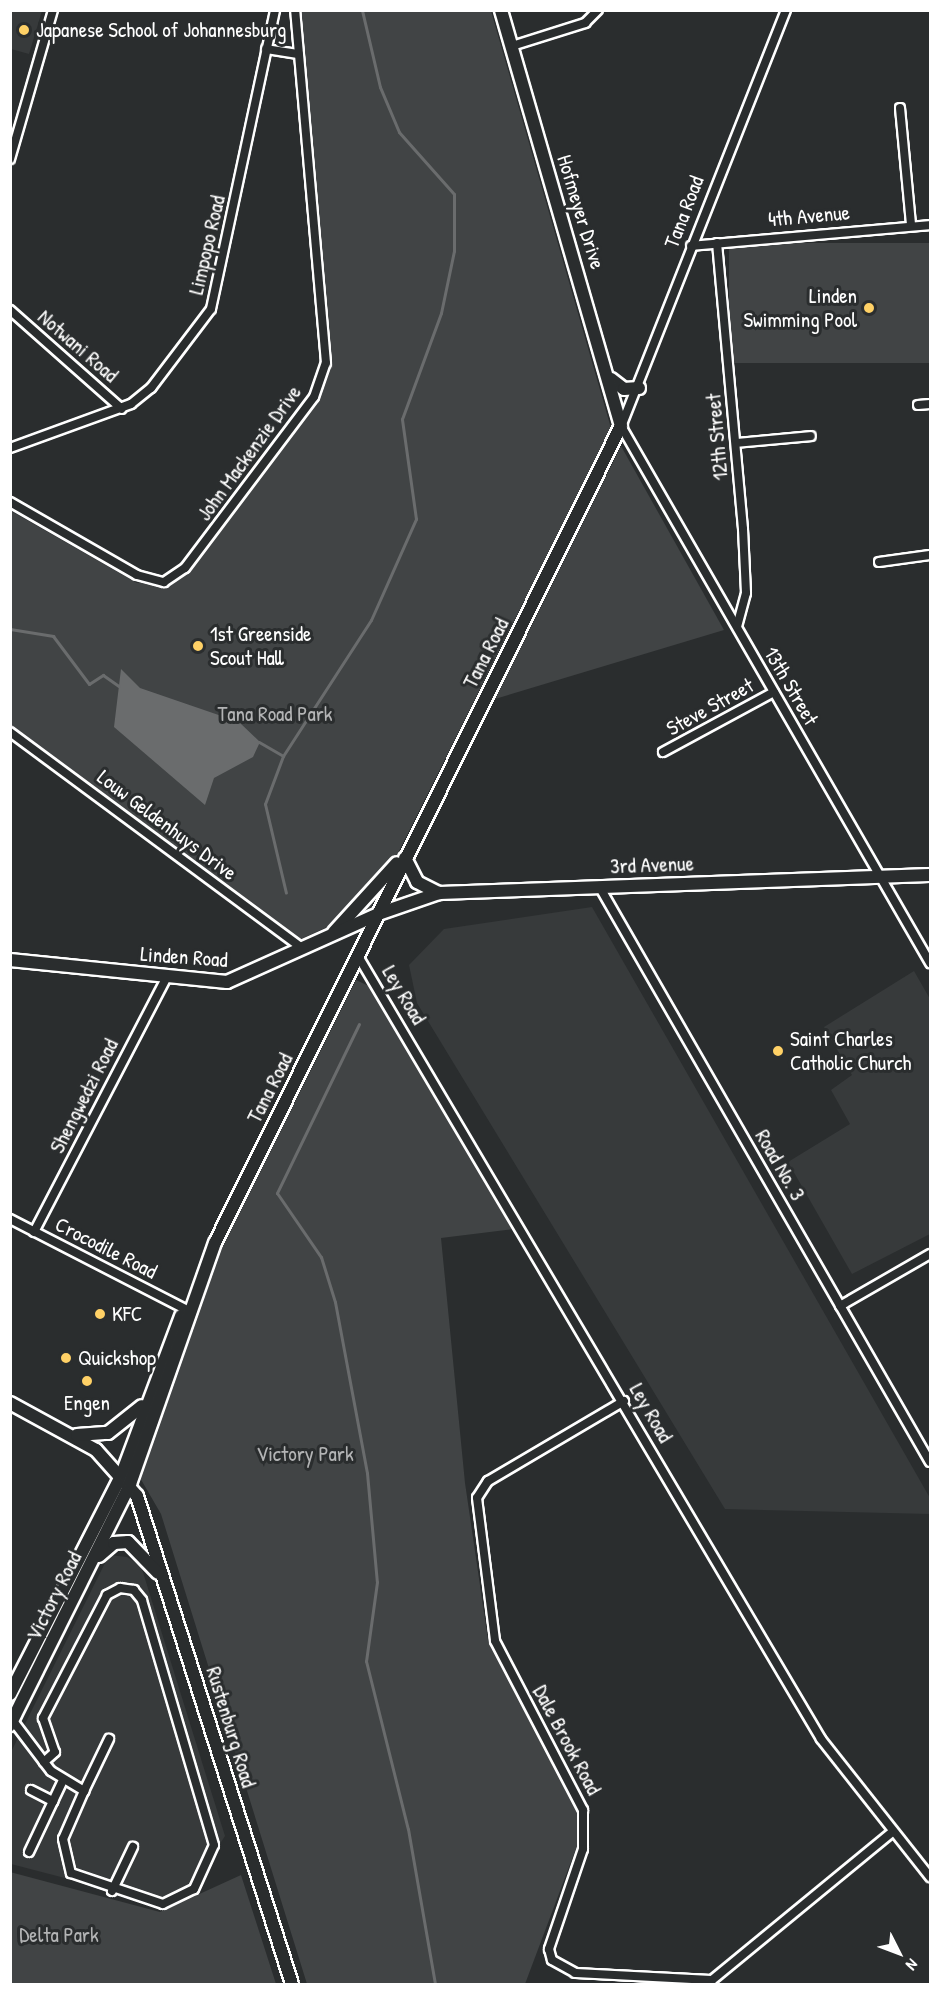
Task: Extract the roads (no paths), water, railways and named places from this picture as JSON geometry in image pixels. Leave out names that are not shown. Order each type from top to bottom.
[{"type":"main road","name":"Hofmeyer Drive","points":[[501,10],[611,379],[621,426]]},
{"type":"main road","points":[[611,379],[624,389],[639,388]]},
{"type":"main road","name":"Tana Road","points":[[126,1479],[149,1395],[188,1307],[406,855],[621,426]]},
{"type":"main road","points":[[358,955],[352,939],[334,935],[406,855],[416,880],[439,893]]},
{"type":"main road","name":"3rd Avenue","points":[[378,914],[439,893],[599,886],[881,879],[930,875]]},
{"type":"main road","name":"Linden Road","points":[[10,960],[167,977],[235,981],[378,914]]},
{"type":"main road","name":"Tana Road","points":[[126,1479],[188,1307]]},
{"type":"main road","points":[[73,1434],[116,1430],[149,1395]]},
{"type":"main road","points":[[10,1403],[73,1434],[126,1479]]},
{"type":"main road","name":"Victory Road","points":[[11,1721],[92,1565],[126,1479]]},
{"type":"main road","name":"Victory Road","points":[[10,1694],[126,1479]]},
{"type":"main road","name":"Rustenburg Road","points":[[126,1479],[166,1584],[292,1984]]},
{"type":"main road","points":[[92,1565],[108,1547],[128,1542],[145,1554],[166,1584]]},
{"type":"main road","points":[[10,1705],[23,1671]]},
{"type":"street","points":[[10,159],[53,10]]},
{"type":"street","name":"Limpopo Road","points":[[10,448],[122,409],[151,388],[214,302],[275,10]]},
{"type":"street","name":"John Mackenzie Drive","points":[[10,502],[137,575],[164,582],[185,568],[310,403],[326,363],[295,10]]},
{"type":"street","points":[[512,46],[585,23],[598,10]]},
{"type":"street","name":"Tana Road","points":[[621,426],[639,388],[691,246],[786,10]]},
{"type":"street","points":[[266,50],[299,54]]},
{"type":"street","points":[[900,108],[911,225]]},
{"type":"street","name":"4th Avenue","points":[[691,246],[930,225]]},
{"type":"street","name":"12th Street","points":[[717,243],[736,443],[746,587],[736,626]]},
{"type":"street","name":"Notwani Road","points":[[10,310],[122,409]]},
{"type":"street","points":[[918,405],[930,404]]},
{"type":"street","name":"13th Street","points":[[621,426],[930,963]]},
{"type":"street","points":[[736,443],[811,436]]},
{"type":"street","points":[[879,562],[930,555]]},
{"type":"street","name":"Steve Street","points":[[663,752],[774,692]]},
{"type":"street","name":"Louw Geldenhuys Drive","points":[[10,732],[302,948]]},
{"type":"street","name":"Road No. 3","points":[[599,886],[930,1462]]},
{"type":"street","name":"Ley Road","points":[[358,955],[624,1401],[821,1738],[892,1832],[930,1877]]},
{"type":"street","name":"Shengwedzi Road","points":[[34,1232],[167,977]]},
{"type":"street","name":"Crocodile Road","points":[[10,1219],[188,1307]]},
{"type":"street","points":[[840,1306],[930,1254]]},
{"type":"street","name":"Dale Brook Road","points":[[624,1401],[488,1481],[477,1498],[495,1641],[572,1780],[585,1821],[583,1849],[549,1949],[552,1960],[575,1973],[712,1980],[892,1832]]},
{"type":"street","points":[[44,1762],[55,1752],[42,1724],[107,1595],[120,1588],[134,1590],[142,1600],[214,1845],[203,1875],[185,1895],[162,1904],[81,1880],[65,1866],[63,1839],[109,1738]]},
{"type":"street","points":[[11,1721],[44,1762],[63,1780],[84,1791]]},
{"type":"street","points":[[29,1852],[63,1780]]},
{"type":"street","points":[[31,1790],[53,1801]]},
{"type":"street","points":[[112,1891],[133,1847]]},
{"type":"waterway","points":[[283,756],[371,620],[416,519],[402,419],[441,313],[454,251],[454,194],[399,132],[380,87],[362,10]]},
{"type":"waterway","points":[[10,629],[53,636],[89,684],[103,675],[119,686]]},
{"type":"waterway","points":[[259,742],[283,756],[265,804],[286,893]]},
{"type":"waterway","points":[[359,1024],[277,1193],[321,1257],[335,1302],[367,1473],[377,1582],[366,1661],[408,1829],[435,1984]]},
{"type":"place","name":"Japanese School of Johannesburg","points":[[24,30]]},
{"type":"place","name":"Linden Swimming Pool","points":[[869,308]]},
{"type":"place","name":"1st Greenside Scout Hall","points":[[198,646]]},
{"type":"place","name":"Saint Charles Catholic Church","points":[[778,1051]]},
{"type":"place","name":"KFC","points":[[100,1314]]},
{"type":"place","name":"Quickshop","points":[[66,1358]]},
{"type":"place","name":"Engen","points":[[87,1381]]},
{"type":"park label","name":"Tana Road Park","points":[[275,714]]},
{"type":"park label","name":"Victory Park","points":[[305,1454]]},
{"type":"park label","name":"Delta Park","points":[[59,1935]]}]
